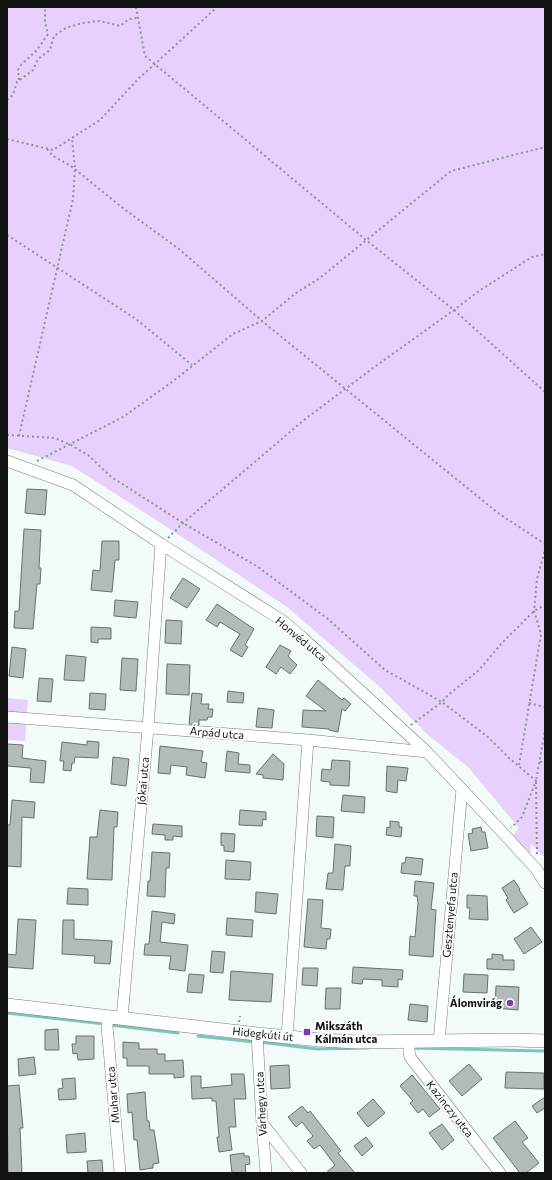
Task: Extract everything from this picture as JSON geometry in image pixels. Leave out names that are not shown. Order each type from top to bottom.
[{"type":"main road","name":"Hidegkúti út","points":[[7,1005],[107,1021],[122,1018],[258,1040],[286,1037],[409,1045],[439,1041],[545,1041]]},
{"type":"street","name":"Honvéd utca","points":[[7,461],[72,485],[161,544],[283,621],[427,752],[537,870],[545,882]]},
{"type":"street","name":"Jókai utca","points":[[122,1018],[148,728],[161,544]]},
{"type":"street","name":"Árpád utca","points":[[7,717],[308,740],[427,752]]},
{"type":"street","points":[[286,1037],[308,740]]},
{"type":"street","name":"Gesztenyefa utca","points":[[439,1041],[462,789]]},
{"type":"street","name":"Muhar utca","points":[[107,1021],[120,1173]]},
{"type":"street","name":"Várhegy utca","points":[[258,1040],[266,1173]]},
{"type":"street","name":"Kazinczy utca","points":[[409,1045],[410,1057],[500,1173]]},
{"type":"street","points":[[262,1123],[301,1173]]},
{"type":"path","points":[[19,80],[18,70],[21,65],[38,50],[48,34],[45,22],[45,7]]},
{"type":"path","points":[[136,7],[144,56],[366,240],[454,310],[545,392]]},
{"type":"path","points":[[7,139],[53,150],[100,120],[139,78],[217,7]]},
{"type":"path","points":[[7,100],[12,95],[17,82],[33,70],[38,59],[50,50],[54,36],[66,28],[82,23],[100,21],[120,26],[129,19],[138,18]]},
{"type":"path","points":[[19,436],[73,199],[75,169],[72,138]]},
{"type":"path","points":[[25,467],[71,445],[123,417],[193,366],[233,334],[262,321],[296,293],[320,278],[451,171],[545,147]]},
{"type":"path","points":[[47,149],[54,156],[75,169],[124,209],[179,249],[262,321],[498,513],[545,544]]},
{"type":"path","points":[[7,235],[136,319],[193,366]]},
{"type":"path","points":[[161,544],[183,523],[304,420],[345,389],[479,291],[532,257],[545,254]]},
{"type":"path","points":[[7,435],[55,438],[88,455],[110,476],[183,523],[258,567],[328,619],[385,670],[442,702],[488,737],[536,781],[537,870]]},
{"type":"path","points":[[518,766],[541,634],[534,611],[537,579],[545,550]]},
{"type":"path","points":[[404,730],[442,702],[448,695],[479,670],[501,644],[534,611],[545,605]]},
{"type":"path","points":[[529,703],[545,707]]},
{"type":"path","points":[[504,834],[522,817],[536,781],[545,730]]},
{"type":"path","points":[[540,762],[545,762]]},
{"type":"shaded area","points":[[7,7],[545,7],[545,855],[542,856],[531,843],[530,856],[513,835],[519,828],[468,767],[428,735],[380,687],[287,607],[72,466],[7,448]]},
{"type":"shaded area","points":[[7,698],[28,700],[25,741],[7,740]]},
{"type":"building","points":[[27,489],[47,490],[45,515],[25,513]]},
{"type":"building","points":[[24,529],[41,530],[39,568],[41,568],[40,584],[37,584],[33,629],[14,628],[15,611],[19,611]]},
{"type":"building","points":[[102,541],[119,541],[119,560],[115,560],[112,592],[91,590],[93,570],[100,571]]},
{"type":"building","points":[[183,578],[200,589],[187,608],[170,598]]},
{"type":"building","points":[[115,600],[138,602],[136,618],[114,616]]},
{"type":"building","points":[[217,604],[254,629],[245,645],[248,647],[242,657],[230,650],[240,634],[220,622],[217,627],[206,620]]},
{"type":"building","points":[[166,620],[182,621],[181,644],[165,643]]},
{"type":"building","points":[[91,627],[111,628],[111,639],[98,639],[98,643],[91,642]]},
{"type":"building","points":[[280,645],[291,651],[288,656],[297,665],[290,674],[281,667],[276,674],[266,667]]},
{"type":"building","points":[[12,647],[26,649],[23,678],[9,676]]},
{"type":"building","points":[[66,655],[86,657],[84,681],[64,680]]},
{"type":"building","points":[[122,658],[138,659],[136,691],[120,690]]},
{"type":"building","points":[[167,664],[190,665],[189,695],[166,694]]},
{"type":"building","points":[[39,678],[53,679],[51,702],[37,701]]},
{"type":"building","points":[[318,680],[342,700],[344,698],[351,704],[345,711],[342,709],[338,732],[329,729],[302,727],[303,710],[326,711],[306,696]]},
{"type":"building","points":[[228,691],[244,693],[243,703],[227,702]]},
{"type":"building","points":[[90,693],[106,694],[105,710],[89,709]]},
{"type":"building","points":[[192,693],[202,694],[201,704],[209,704],[208,709],[213,709],[212,717],[208,717],[207,720],[199,720],[199,725],[189,724]]},
{"type":"building","points":[[258,708],[274,710],[272,728],[256,727]]},
{"type":"building","points":[[87,741],[99,742],[98,758],[75,757],[74,763],[72,763],[71,771],[63,770],[64,761],[60,761],[62,742],[87,745]]},
{"type":"building","points":[[7,744],[23,745],[22,758],[46,761],[44,783],[30,782],[31,768],[7,766]]},
{"type":"building","points":[[160,746],[203,751],[201,762],[207,763],[205,778],[186,775],[187,767],[171,765],[170,774],[158,773]]},
{"type":"building","points":[[227,751],[239,753],[238,764],[250,765],[250,773],[225,771]]},
{"type":"building","points":[[273,754],[284,764],[283,780],[263,778],[263,775],[256,774]]},
{"type":"building","points":[[113,757],[129,759],[126,786],[111,784]]},
{"type":"building","points":[[332,760],[350,761],[349,786],[330,785],[330,782],[321,781],[322,769],[331,770]]},
{"type":"building","points":[[387,766],[408,768],[406,781],[398,780],[397,793],[386,791]]},
{"type":"building","points":[[343,795],[365,797],[364,813],[341,811]]},
{"type":"building","points":[[12,800],[35,802],[34,818],[22,817],[21,867],[7,866],[7,825],[10,825]]},
{"type":"building","points":[[100,810],[118,812],[117,827],[114,827],[112,880],[87,879],[90,837],[97,837]]},
{"type":"building","points":[[240,810],[266,812],[266,820],[263,819],[262,826],[239,825]]},
{"type":"building","points":[[317,816],[334,817],[333,838],[316,836]]},
{"type":"building","points":[[390,821],[399,822],[399,827],[402,827],[401,837],[386,835],[387,827],[390,828]]},
{"type":"building","points":[[153,824],[182,826],[182,837],[173,836],[173,840],[165,840],[165,835],[152,834]]},
{"type":"building","points":[[481,827],[482,832],[485,832],[488,848],[471,851],[468,834],[473,833],[472,829]]},
{"type":"building","points":[[221,833],[235,834],[234,852],[224,851],[224,846],[221,845]]},
{"type":"building","points":[[335,844],[351,846],[350,866],[345,866],[343,890],[326,889],[328,873],[333,873]]},
{"type":"building","points":[[152,852],[170,853],[169,868],[166,868],[165,897],[147,896],[148,881],[150,881]]},
{"type":"building","points":[[406,857],[423,859],[421,875],[401,873],[402,863],[405,863]]},
{"type":"building","points":[[226,860],[251,862],[250,880],[225,879]]},
{"type":"building","points":[[514,880],[528,904],[514,913],[506,900],[508,898],[502,888]]},
{"type":"building","points":[[415,881],[434,883],[431,909],[436,910],[433,957],[409,955],[410,936],[415,937],[418,903],[417,896],[414,896]]},
{"type":"building","points":[[68,888],[88,889],[88,905],[67,904]]},
{"type":"building","points":[[256,892],[278,894],[276,914],[255,912]]},
{"type":"building","points":[[467,895],[487,896],[488,920],[469,919],[470,908],[467,908]]},
{"type":"building","points":[[308,899],[323,900],[321,928],[331,929],[330,939],[327,939],[326,949],[304,947]]},
{"type":"building","points":[[152,911],[175,914],[174,924],[162,922],[160,942],[188,945],[185,971],[169,969],[171,956],[144,955],[145,944],[149,944]]},
{"type":"building","points":[[227,918],[253,920],[252,937],[226,935]]},
{"type":"building","points":[[18,919],[36,920],[33,969],[7,967],[7,954],[16,955]]},
{"type":"building","points":[[63,920],[74,920],[74,939],[112,941],[110,964],[94,963],[95,956],[62,954]]},
{"type":"building","points":[[531,927],[542,942],[524,954],[514,939]]},
{"type":"building","points":[[212,951],[225,952],[223,973],[210,972]]},
{"type":"building","points":[[492,954],[503,955],[503,960],[514,960],[514,970],[487,969],[487,959],[492,959]]},
{"type":"building","points":[[353,967],[403,970],[402,980],[398,979],[398,987],[382,986],[382,980],[363,979],[362,984],[352,983]]},
{"type":"building","points":[[303,968],[318,968],[317,986],[302,985]]},
{"type":"building","points":[[231,971],[273,974],[271,1002],[229,1000]]},
{"type":"building","points":[[189,974],[204,975],[202,993],[187,992]]},
{"type":"building","points":[[464,974],[488,975],[487,993],[463,992]]},
{"type":"building","points":[[496,986],[519,987],[518,1010],[495,1008]]},
{"type":"building","points":[[326,988],[341,988],[340,1009],[325,1009]]},
{"type":"building","points":[[410,1004],[428,1006],[427,1022],[408,1020]]},
{"type":"building","points":[[58,1029],[59,1050],[45,1050],[45,1030]]},
{"type":"building","points":[[76,1036],[94,1036],[94,1059],[78,1060],[77,1053],[73,1054],[72,1044],[76,1044]]},
{"type":"building","points":[[123,1042],[139,1043],[139,1049],[157,1049],[157,1054],[165,1054],[165,1061],[183,1060],[184,1077],[174,1078],[174,1074],[149,1074],[149,1066],[127,1066],[127,1058],[123,1058]]},
{"type":"building","points":[[34,1057],[36,1074],[19,1076],[18,1059]]},
{"type":"building","points":[[469,1064],[482,1079],[462,1096],[449,1081]]},
{"type":"building","points":[[289,1065],[290,1088],[271,1089],[270,1066]]},
{"type":"building","points":[[506,1072],[544,1073],[544,1089],[505,1088]]},
{"type":"building","points":[[231,1074],[244,1074],[246,1099],[234,1099],[236,1127],[229,1127],[232,1150],[219,1152],[216,1101],[212,1101],[212,1098],[192,1099],[191,1076],[201,1076],[201,1088],[232,1085]]},
{"type":"building","points":[[412,1075],[440,1109],[429,1117],[423,1109],[418,1113],[410,1103],[413,1101],[400,1086]]},
{"type":"building","points":[[75,1078],[76,1099],[59,1100],[58,1089],[63,1088],[62,1079]]},
{"type":"building","points":[[19,1085],[23,1128],[20,1128],[22,1173],[8,1173],[7,1086]]},
{"type":"building","points":[[145,1092],[147,1121],[149,1121],[150,1130],[154,1130],[159,1163],[153,1164],[153,1168],[140,1170],[137,1140],[134,1140],[132,1112],[128,1113],[127,1094]]},
{"type":"building","points":[[545,1097],[545,1108],[537,1113],[532,1106]]},
{"type":"building","points":[[373,1099],[385,1113],[368,1127],[357,1113]]},
{"type":"building","points":[[302,1106],[308,1113],[310,1111],[341,1151],[338,1153],[355,1173],[326,1173],[335,1165],[320,1145],[314,1149],[307,1141],[313,1136],[302,1122],[296,1127],[288,1117]]},
{"type":"building","points":[[515,1121],[528,1138],[522,1142],[539,1163],[526,1173],[520,1173],[493,1138]]},
{"type":"building","points":[[442,1124],[454,1140],[442,1150],[429,1133]]},
{"type":"building","points":[[85,1133],[86,1152],[67,1153],[66,1135]]},
{"type":"building","points":[[366,1137],[373,1146],[362,1156],[354,1146]]},
{"type":"building","points":[[244,1153],[244,1156],[249,1156],[250,1164],[245,1165],[246,1173],[232,1173],[230,1155]]},
{"type":"building","points":[[102,1160],[103,1173],[88,1173],[87,1161]]},
{"type":"waterway","points":[[7,1013],[105,1024]]},
{"type":"waterway","points":[[110,1025],[178,1033]]},
{"type":"waterway","points":[[198,1036],[254,1042]]},
{"type":"waterway","points":[[260,1042],[317,1049],[368,1048]]},
{"type":"waterway","points":[[411,1048],[545,1051]]},
{"type":"place","name":"Álomvirág","points":[[510,1003]]},
{"type":"place","name":"Mikszáth Kálmán utca","points":[[307,1032]]}]
